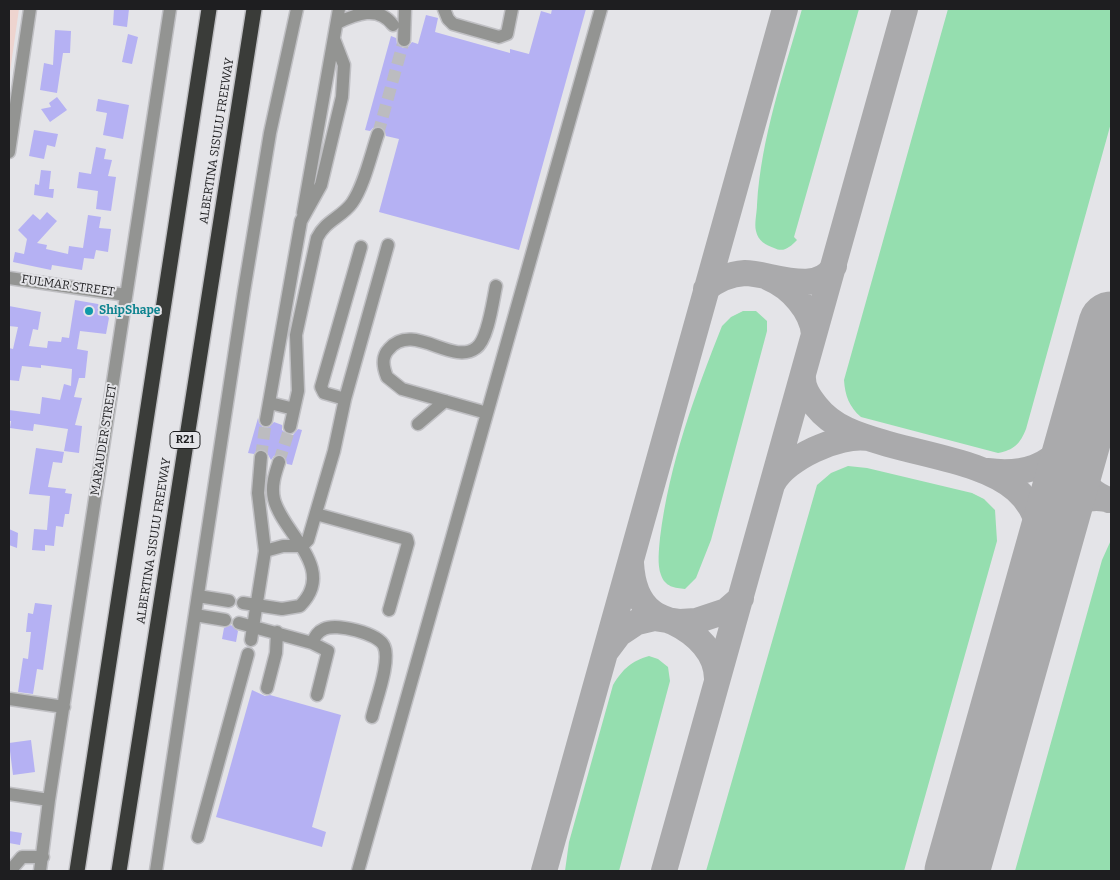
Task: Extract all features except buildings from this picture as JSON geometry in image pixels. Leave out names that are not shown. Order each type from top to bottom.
[{"type":"highway","points":[[76,871],[209,9]]},
{"type":"highway","name":"ALBERTINA SISULU FREEWAY","points":[[119,871],[219,220],[254,9]]},
{"type":"street","points":[[9,152],[30,9]]},
{"type":"street","name":"MARAUDER STREET","points":[[40,871],[49,800],[170,9]]},
{"type":"street","points":[[156,871],[267,152],[297,9]]},
{"type":"street","points":[[266,420],[340,9]]},
{"type":"street","points":[[404,40],[405,9]]},
{"type":"street","points":[[444,9],[448,19],[453,24],[499,37],[507,34],[512,9]]},
{"type":"street","points":[[358,871],[600,9]]},
{"type":"street","points":[[337,23],[364,13],[373,12],[386,16],[393,25]]},
{"type":"street","points":[[302,221],[321,185],[342,97],[344,65],[334,39]]},
{"type":"street","points":[[290,427],[298,381],[296,335],[317,238],[323,227],[346,210],[355,197],[378,134]]},
{"type":"street","points":[[265,551],[283,546],[302,546],[308,540],[334,451],[344,399],[388,245]]},
{"type":"street","points":[[344,399],[324,393],[321,388],[361,247]]},
{"type":"street","name":"FULMAR STREET","points":[[9,278],[126,295]]},
{"type":"street","points":[[487,413],[393,384],[386,377],[383,369],[385,353],[398,341],[405,339],[419,340],[464,353],[476,349],[481,344],[496,286]]},
{"type":"street","points":[[418,424],[444,401]]},
{"type":"street","points":[[270,403],[294,410]]},
{"type":"street","points":[[252,640],[265,551],[258,506],[258,478],[261,456]]},
{"type":"street","points":[[243,603],[282,608],[300,606],[305,601],[310,590],[310,564],[302,546],[285,521],[274,499],[274,478],[279,462]]},
{"type":"street","points":[[316,514],[407,539],[408,544],[389,610]]},
{"type":"street","points":[[198,596],[229,601]]},
{"type":"street","points":[[195,615],[226,620]]},
{"type":"street","points":[[239,623],[255,625],[312,643],[328,651],[317,696]]},
{"type":"street","points":[[312,643],[318,633],[334,626],[372,636],[384,646],[385,666],[372,717]]},
{"type":"street","points":[[267,688],[276,653],[277,632]]},
{"type":"street","points":[[198,837],[248,654]]},
{"type":"street","points":[[10,699],[64,707]]},
{"type":"street","points":[[9,794],[49,800]]},
{"type":"street","points":[[10,871],[22,857],[43,857]]},
{"type":"shaded area","points":[[9,9],[19,9],[9,79]]},
{"type":"green space","points":[[802,9],[859,9],[794,237],[797,240],[789,247],[781,250],[760,240],[755,222],[759,180],[768,130]]},
{"type":"green space","points":[[948,9],[1111,9],[1111,123],[1026,429],[1016,446],[998,453],[861,417],[851,405],[844,380]]},
{"type":"green space","points":[[743,311],[756,311],[767,321],[767,331],[711,540],[696,578],[685,589],[674,587],[663,579],[660,571],[659,552],[664,510],[676,456],[702,377],[722,326],[731,317]]},
{"type":"green space","points":[[848,466],[867,468],[972,493],[984,499],[995,510],[997,541],[904,871],[706,871],[817,485],[831,473]]},
{"type":"green space","points":[[1111,540],[1111,871],[1015,871],[1102,560]]},
{"type":"green space","points":[[649,656],[658,659],[668,667],[670,681],[619,871],[565,871],[569,842],[613,685],[628,666],[637,660]]},
{"type":"taxiway","points":[[544,871],[785,9]]},
{"type":"taxiway","points":[[664,871],[905,9]]},
{"type":"taxiway","points":[[706,289],[724,278],[745,273],[792,281],[805,282],[817,280],[827,275],[834,266]]},
{"type":"taxiway","points":[[769,278],[785,287],[799,301],[809,317],[814,334]]},
{"type":"taxiway","points":[[987,471],[1014,472],[1036,467],[1054,457],[1067,442],[1078,424],[1102,360]]},
{"type":"taxiway","points":[[803,375],[806,391],[810,399],[831,421],[858,435],[982,470],[1006,482],[1025,499],[1037,521],[1042,552],[1037,592]]},
{"type":"taxiway","points":[[1084,426],[1078,459],[1082,479],[1088,487],[1109,500]]},
{"type":"taxiway","points":[[773,483],[789,465],[814,450],[842,440],[867,438]]},
{"type":"taxiway","points":[[1046,557],[1060,522],[1074,504],[1096,498],[1111,500]]},
{"type":"taxiway","points":[[631,563],[634,584],[643,602],[654,614],[682,627],[704,645],[714,662],[717,681]]},
{"type":"taxiway","points":[[607,650],[619,634],[637,622],[654,618],[680,622],[696,621],[726,611],[741,598]]},
{"type":"runway","points":[[957,871],[1111,324]]},
{"type":"tunnel","points":[[378,134],[404,40]]},
{"type":"tunnel","points":[[261,457],[266,420]]},
{"type":"tunnel","points":[[279,462],[290,427]]},
{"type":"place","name":"ShipShape","points":[[89,311]]}]
